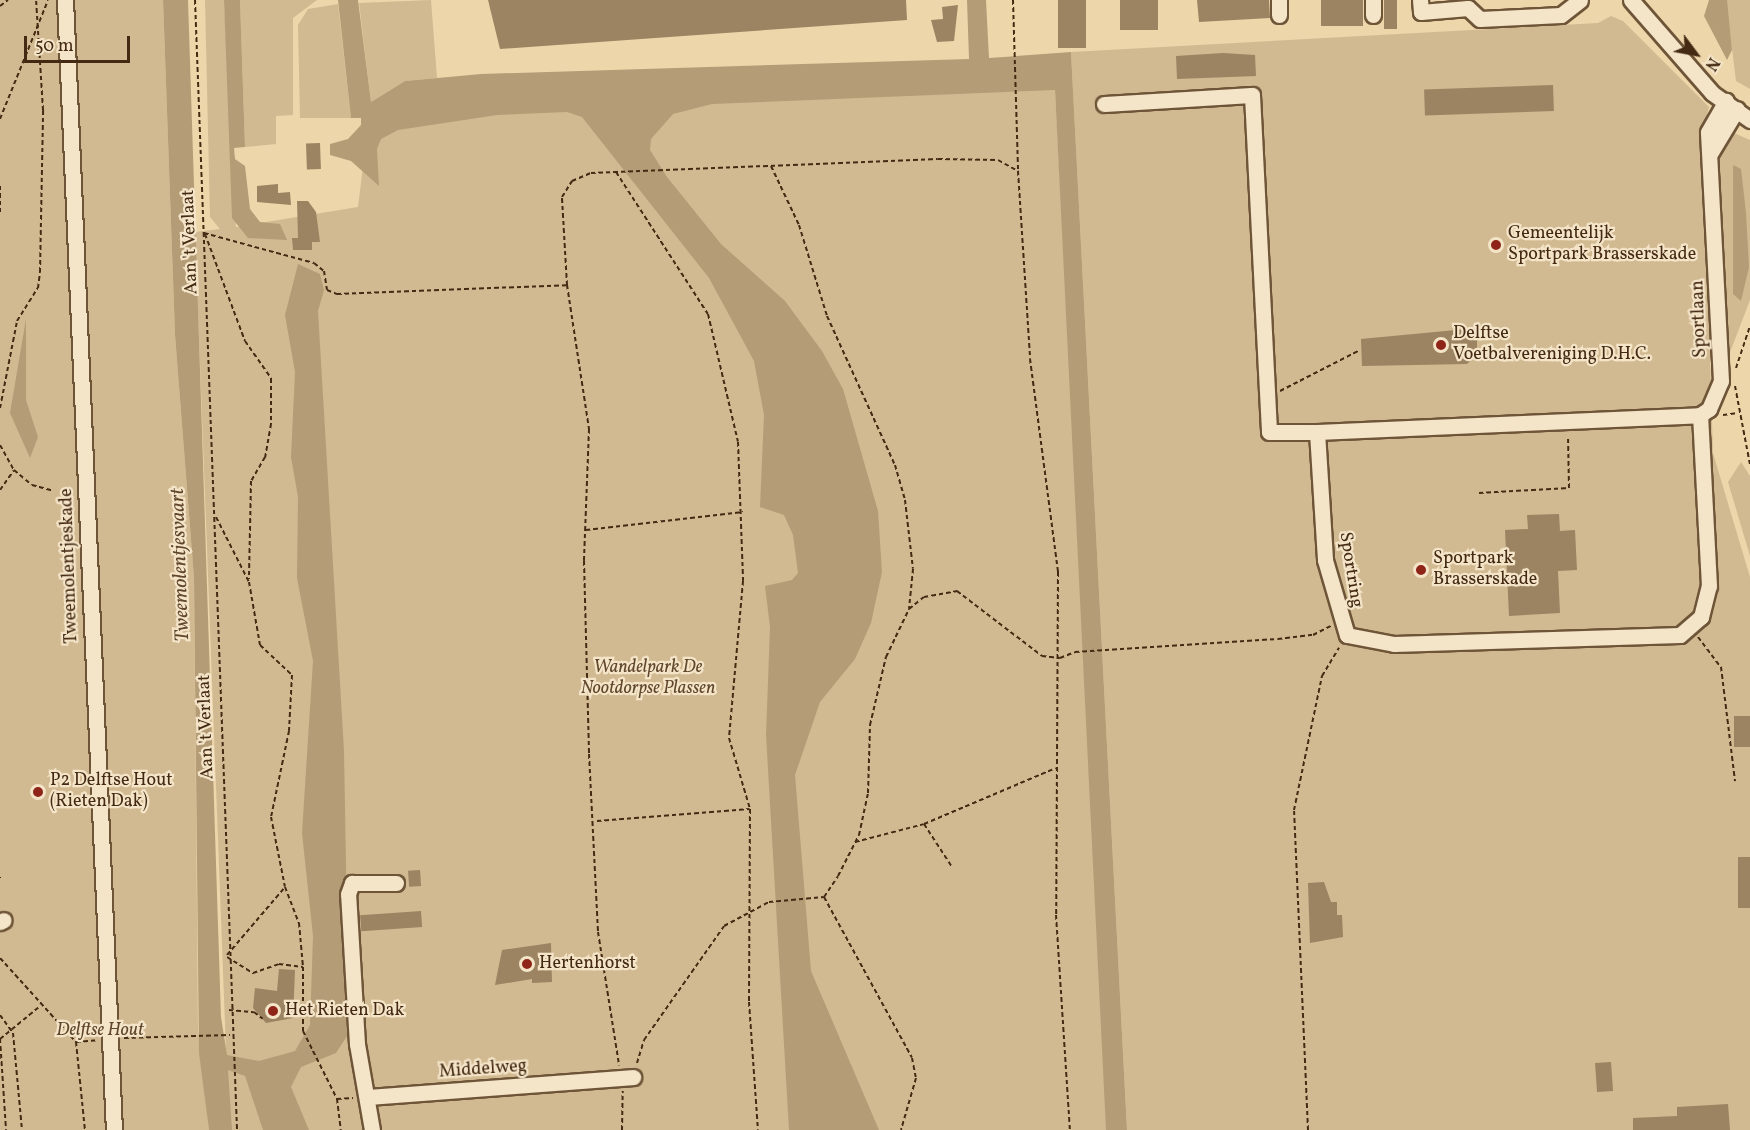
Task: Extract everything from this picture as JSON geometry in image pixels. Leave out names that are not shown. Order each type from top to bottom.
[{"type":"street","name":"Tweemolentjeskade","points":[[65,0],[81,279],[108,1039],[114,1130]]},
{"type":"street","points":[[1420,0],[1421,12],[1468,8],[1479,19],[1561,15],[1580,0]]},
{"type":"street","points":[[1631,0],[1673,51],[1750,120]]},
{"type":"street","points":[[1104,104],[1252,95],[1269,432],[1567,421],[1704,412],[1709,586],[1701,618],[1692,631]]},
{"type":"street","name":"Sportlaan","points":[[1704,412],[1721,381],[1711,152],[1737,106]]},
{"type":"street","name":"Sportring","points":[[1317,432],[1325,560],[1343,628],[1394,644],[1692,631]]},
{"type":"street","points":[[372,1130],[369,1097],[360,1075],[348,894],[352,883],[396,883]]},
{"type":"street","name":"Middelweg","points":[[369,1097],[627,1079]]},
{"type":"path","points":[[0,6],[8,0]]},
{"type":"path","points":[[0,408],[17,321],[38,288],[40,272],[43,110],[36,0]]},
{"type":"path","points":[[0,119],[48,0]]},
{"type":"path","name":"Aan 't Verlaat","points":[[195,0],[215,515],[228,1035],[237,1130]]},
{"type":"path","points":[[1013,0],[1019,96],[1018,171],[1030,358],[1058,572],[1060,658],[1056,768],[1056,915],[1070,1130]]},
{"type":"path","points":[[622,1130],[627,1079],[598,932],[586,530],[589,429],[567,285],[562,197],[572,181],[623,171],[998,160],[1018,171]]},
{"type":"path","points":[[771,166],[799,225],[827,316],[895,465],[905,500],[913,569],[909,609],[886,657],[870,725],[868,793],[855,842],[824,897]]},
{"type":"path","points":[[616,172],[708,314],[738,442],[743,512],[743,581],[729,738],[750,808],[748,910],[758,1130]]},
{"type":"path","points":[[0,186],[0,212]]},
{"type":"path","points":[[204,233],[314,262],[324,271],[327,290],[337,294],[567,285]]},
{"type":"path","points":[[204,233],[245,341],[271,378],[269,435],[251,481],[249,582],[261,645],[292,675],[289,731],[271,817],[285,887],[299,923],[303,967],[303,1031],[318,1068],[337,1100],[341,1130]]},
{"type":"path","points":[[1750,326],[1734,379],[1750,465]]},
{"type":"path","points":[[1267,398],[1358,351]]},
{"type":"path","points":[[1479,493],[1569,488],[1567,421]]},
{"type":"path","points":[[0,445],[14,470],[32,485],[51,490]]},
{"type":"path","points":[[0,490],[14,470]]},
{"type":"path","points":[[586,530],[743,512]]},
{"type":"path","points":[[215,515],[249,582]]},
{"type":"path","points":[[909,609],[924,597],[957,591],[1042,656],[1060,658],[1075,652],[1278,639],[1343,628]]},
{"type":"path","points":[[1308,1130],[1294,810],[1322,676],[1343,628]]},
{"type":"path","points":[[1692,631],[1711,648],[1720,667],[1735,781]]},
{"type":"path","points":[[855,842],[924,824],[1056,768]]},
{"type":"path","points":[[596,821],[750,808]]},
{"type":"path","points":[[924,824],[952,867]]},
{"type":"path","points":[[285,887],[227,956],[254,973],[269,965],[303,967]]},
{"type":"path","points":[[627,1079],[644,1040],[703,949],[724,926],[748,910],[769,902],[824,897]]},
{"type":"path","points":[[824,897],[912,1058],[916,1078],[901,1130]]},
{"type":"path","points":[[0,958],[39,1006],[76,1042],[85,1130]]},
{"type":"path","points":[[6,1130],[0,1039],[13,1033],[39,1006]]},
{"type":"path","points":[[229,1010],[254,1012],[263,1019]]},
{"type":"path","points":[[0,1015],[13,1033],[22,1130]]},
{"type":"path","points":[[76,1042],[228,1035]]},
{"type":"path","points":[[337,1100],[369,1097]]},
{"type":"green space","name":"Delftse Hout","points":[[0,0],[163,0],[175,335],[194,578],[198,1029],[209,1130],[0,1130]]},
{"type":"green space","name":"Wandelpark De Nootdorpse Plassen","points":[[205,0],[224,0],[236,227],[358,207],[366,142],[409,98],[1047,71],[1055,90],[1110,1130],[229,1130],[195,232],[220,229],[210,217]]},
{"type":"green space","points":[[240,0],[317,0],[293,18],[293,115],[276,116],[276,144],[245,147]]},
{"type":"green space","points":[[431,0],[437,78],[405,81],[371,102],[359,3]]},
{"type":"green space","points":[[1726,0],[1750,0],[1750,89],[1736,81]]},
{"type":"green space","points":[[338,4],[351,118],[300,118],[298,25],[308,9]]},
{"type":"green space","name":"Sportpark Brasserskade","points":[[1611,16],[1623,21],[1709,107],[1703,129],[1713,453],[1750,577],[1750,1130],[1127,1130],[1071,52],[1598,23]]},
{"type":"green space","points":[[1734,133],[1750,140],[1750,300],[1724,368],[1718,151]]},
{"type":"green space","points":[[1741,462],[1750,476],[1750,556],[1728,482]]},
{"type":"shaded area","points":[[163,0],[188,0],[221,1017],[227,1055],[259,1061],[295,1051],[310,1025],[313,936],[302,833],[313,661],[297,578],[298,497],[291,457],[295,372],[285,315],[298,264],[320,274],[324,290],[318,311],[344,751],[349,1033],[336,1053],[301,1067],[291,1087],[309,1130],[263,1130],[245,1076],[228,1070],[232,1130],[209,1130],[199,1053],[194,578],[175,335]]},
{"type":"shaded area","points":[[224,0],[240,0],[245,147],[234,148],[235,159],[245,166],[250,209],[260,222],[280,224],[287,240],[248,238],[232,218]]},
{"type":"shaded area","points":[[338,0],[358,0],[371,102],[405,81],[481,74],[969,59],[967,0],[986,0],[989,58],[1071,52],[1127,1130],[1106,1130],[1055,90],[712,104],[673,114],[651,139],[650,150],[667,177],[721,244],[785,301],[822,351],[843,389],[878,511],[882,572],[871,623],[855,659],[820,702],[795,775],[811,971],[879,1130],[789,1130],[766,735],[770,627],[765,586],[792,580],[798,573],[793,535],[784,515],[760,507],[764,415],[754,361],[709,278],[582,117],[567,112],[497,115],[398,130],[381,139],[377,149],[379,186],[351,161],[330,155],[330,144],[348,139],[361,125],[361,118],[351,118]]},
{"type":"shaded area","points":[[1709,0],[1727,0],[1732,50],[1727,60],[1704,16]]},
{"type":"shaded area","points":[[1733,165],[1741,169],[1746,213],[1749,267],[1741,301],[1733,294]]},
{"type":"shaded area","points":[[26,319],[26,400],[38,437],[30,458],[10,413]]},
{"type":"building","points":[[488,0],[906,0],[907,20],[500,49]]},
{"type":"building","points":[[1058,0],[1086,0],[1086,48],[1058,48]]},
{"type":"building","points":[[1120,0],[1158,0],[1158,30],[1120,30]]},
{"type":"building","points":[[1197,0],[1269,0],[1270,18],[1199,22]]},
{"type":"building","points":[[1321,0],[1363,0],[1363,26],[1321,26]]},
{"type":"building","points":[[1384,0],[1397,0],[1397,29],[1384,29]]},
{"type":"building","points":[[958,5],[954,41],[937,42],[931,20],[943,19],[942,7]]},
{"type":"building","points":[[1223,53],[1255,55],[1256,76],[1177,79],[1176,56]]},
{"type":"building","points":[[1553,85],[1554,111],[1425,115],[1424,90]]},
{"type":"building","points":[[306,143],[320,143],[321,169],[307,169]]},
{"type":"building","points":[[278,184],[278,193],[290,192],[291,205],[257,202],[257,186]]},
{"type":"building","points":[[297,201],[308,201],[316,212],[320,242],[312,242],[312,250],[293,250],[292,238],[298,238]]},
{"type":"building","points":[[1477,328],[1477,355],[1467,364],[1362,366],[1361,339]]},
{"type":"building","points":[[1559,514],[1560,531],[1575,530],[1577,570],[1558,571],[1560,613],[1509,616],[1505,530],[1528,529],[1527,515]]},
{"type":"building","points":[[1734,716],[1750,716],[1750,747],[1734,747]]},
{"type":"building","points":[[1738,857],[1750,857],[1750,908],[1738,908]]},
{"type":"building","points":[[420,870],[421,886],[409,887],[408,871]]},
{"type":"building","points":[[1324,882],[1331,902],[1337,902],[1337,915],[1342,915],[1343,937],[1310,943],[1308,883]]},
{"type":"building","points":[[421,911],[422,927],[361,931],[360,915]]},
{"type":"building","name":"Hertenhorst","points":[[551,943],[552,982],[532,983],[532,979],[495,985],[502,950]]},
{"type":"building","points":[[279,969],[295,970],[293,1018],[266,1023],[253,1008],[255,988],[277,991]]},
{"type":"building","points":[[1611,1062],[1613,1091],[1597,1092],[1595,1063]]},
{"type":"building","points":[[1728,1104],[1730,1130],[1633,1130],[1633,1118],[1677,1116],[1677,1107]]},
{"type":"place","name":"Gemeentelijk Sportpark Brasserskade","points":[[1496,245]]},
{"type":"place","name":"Delftse Voetbalvereniging D.H.C.","points":[[1441,345]]},
{"type":"place","name":"Sportpark Brasserskade","points":[[1421,570]]},
{"type":"place","name":"P2 Delftse Hout (Rieten Dak)","points":[[38,792]]},
{"type":"place","name":"Hertenhorst","points":[[527,964]]},
{"type":"place","name":"Het Rieten Dak","points":[[273,1011]]},
{"type":"water label","name":"Tweemolentjesvaart","points":[[181,565]]}]
